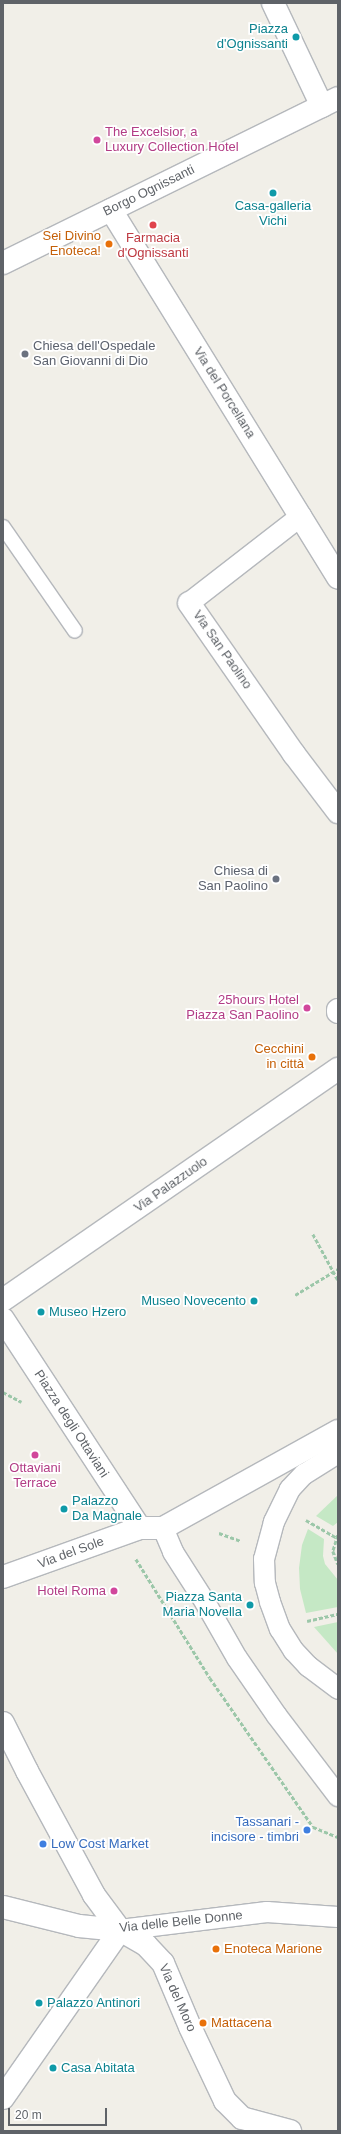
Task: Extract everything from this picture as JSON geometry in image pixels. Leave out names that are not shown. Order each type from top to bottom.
[{"type":"street","points":[[273,3],[330,102]]},
{"type":"street","name":"Borgo Ognissanti","points":[[3,263],[330,102]]},
{"type":"street","name":"Via del Porcellana","points":[[111,210],[338,577]]},
{"type":"street","name":"Via San Paolino","points":[[301,516],[189,603],[294,754],[338,812]]},
{"type":"street","name":"Via Palazzuolo","points":[[3,1300],[338,1069]]},
{"type":"street","name":"Piazza degli Ottaviani","points":[[3,1319],[140,1528]]},
{"type":"street","points":[[140,1528],[163,1528],[338,1431]]},
{"type":"street","points":[[338,1453],[304,1474],[290,1489],[274,1522],[264,1559],[265,1583],[280,1629],[294,1651],[308,1666],[338,1689]]},
{"type":"street","name":"Via del Sole","points":[[3,1577],[140,1528]]},
{"type":"street","points":[[163,1528],[173,1552],[205,1602],[237,1658],[277,1716],[338,1796]]},
{"type":"street","name":"Via del Moro","points":[[3,1723],[27,1771],[94,1895],[120,1930],[146,1945],[163,1963],[190,2027],[225,2101],[242,2118],[290,2131]]},
{"type":"street","name":"Via delle Belle Donne","points":[[3,1908],[79,1926],[120,1930],[267,1912],[338,1917]]},
{"type":"street","points":[[3,2098],[120,1930]]},
{"type":"lane","points":[[3,527],[75,631]]},
{"type":"path","points":[[313,1234],[338,1280]]},
{"type":"path","points":[[295,1295],[338,1269]]},
{"type":"path","points":[[281,1505],[337,1536],[333,1551],[338,1564]]},
{"type":"path","points":[[133,1555],[210,1678],[313,1827],[338,1837]]},
{"type":"green space","points":[[338,1495],[338,1522],[333,1526],[316,1516]]},
{"type":"green space","points":[[308,1529],[324,1539],[323,1556],[325,1564],[338,1580],[338,1607],[306,1613],[300,1589],[299,1568],[302,1545]]},
{"type":"green space","points":[[338,1622],[338,1654],[314,1627]]},
{"type":"place","name":"Piazza d'Ognissanti","points":[[296,37]]},
{"type":"place","name":"The Excelsior, a Luxury Collection Hotel","points":[[97,140]]},
{"type":"place","name":"Casa-galleria Vichi","points":[[273,193]]},
{"type":"place","name":"Farmacia d'Ognissanti","points":[[153,225]]},
{"type":"place","name":"Sei Divino Enoteca!","points":[[109,244]]},
{"type":"place","name":"Chiesa dell'Ospedale San Giovanni di Dio","points":[[25,354]]},
{"type":"place","name":"Chiesa di San Paolino","points":[[276,879]]},
{"type":"place","name":"25hours Hotel Piazza San Paolino","points":[[307,1008]]},
{"type":"place","name":"Cecchini in città","points":[[312,1057]]},
{"type":"place","name":"Museo Novecento","points":[[254,1301]]},
{"type":"place","name":"Museo Hzero","points":[[41,1312]]},
{"type":"place","name":"Ottaviani Terrace","points":[[35,1455]]},
{"type":"place","name":"Palazzo Da Magnale","points":[[64,1509]]},
{"type":"place","name":"Hotel Roma","points":[[114,1591]]},
{"type":"place","name":"Piazza Santa Maria Novella","points":[[250,1605]]},
{"type":"place","name":"Tassanari - incisore - timbri","points":[[307,1830]]},
{"type":"place","name":"Low Cost Market","points":[[43,1844]]},
{"type":"place","name":"Enoteca Marione","points":[[216,1949]]},
{"type":"place","name":"Palazzo Antinori","points":[[39,2003]]},
{"type":"place","name":"Mattacena","points":[[203,2023]]},
{"type":"place","name":"Casa Abitata","points":[[53,2068]]}]
